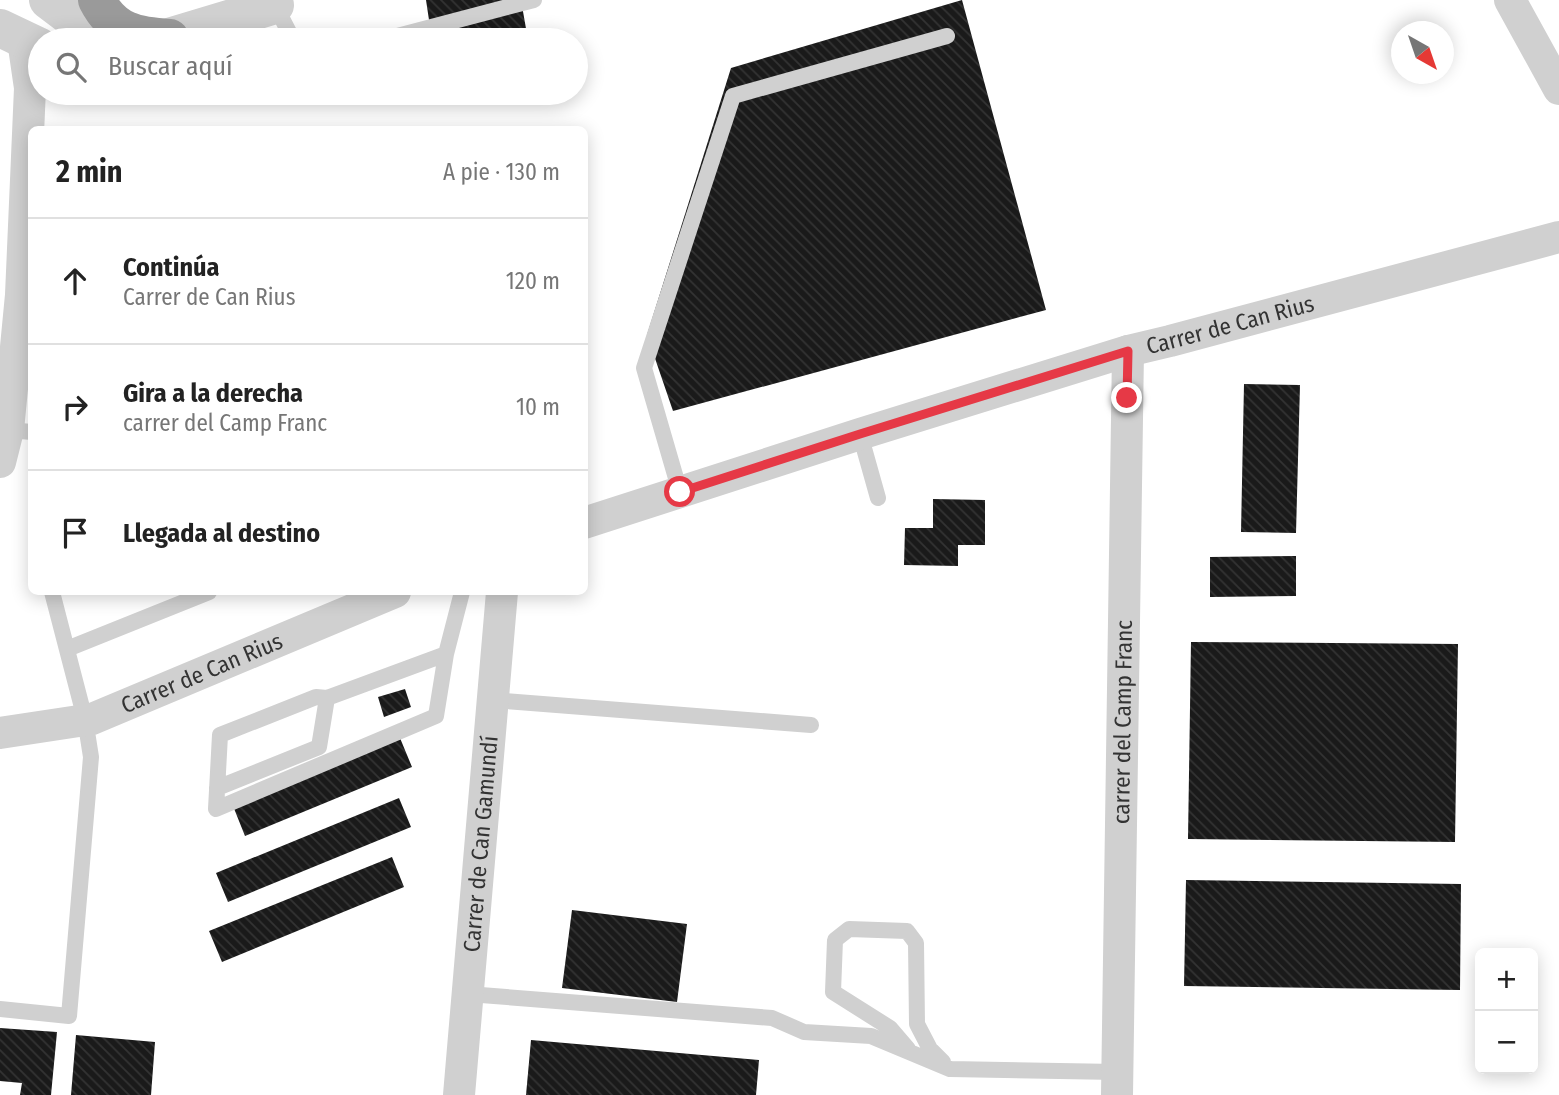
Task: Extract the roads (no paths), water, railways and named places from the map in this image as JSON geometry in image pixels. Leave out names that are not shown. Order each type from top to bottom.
[{"type":"highway","points":[[97,0],[104,12],[122,28]]},
{"type":"street","points":[[48,0],[85,28]]},
{"type":"street","points":[[1510,0],[1559,89]]},
{"type":"street","points":[[199,28],[280,3]]},
{"type":"street","points":[[231,28],[280,3]]},
{"type":"street","points":[[21,38],[28,77]]},
{"type":"street","points":[[28,126],[29,105]]},
{"type":"street","points":[[0,463],[20,431],[21,295],[28,134]]},
{"type":"street","name":"Carrer de Can Rius","points":[[588,522],[1128,351],[1559,237]]},
{"type":"street","name":"carrer del Camp Franc","points":[[1117,1084],[1128,351]]},
{"type":"street","name":"Carrer de Can Rius","points":[[0,733],[92,719],[388,595]]},
{"type":"street","name":"Carrer de Can Gamundí","points":[[459,1095],[502,595]]},
{"type":"lane","points":[[428,28],[534,0]]},
{"type":"lane","points":[[280,3],[289,28]]},
{"type":"lane","points":[[680,492],[643,368],[733,96],[947,36]]},
{"type":"lane","points":[[860,434],[878,498]]},
{"type":"lane","points":[[0,1009],[69,1016],[91,757],[85,719],[53,595]]},
{"type":"lane","points":[[67,649],[202,595]]},
{"type":"lane","points":[[446,654],[327,698],[316,696],[220,735],[216,809],[436,716],[446,654],[461,595]]},
{"type":"lane","points":[[217,788],[319,747],[327,698]]},
{"type":"lane","points":[[493,700],[811,724]]},
{"type":"lane","points":[[912,1054],[890,1028],[832,992],[835,940],[849,929],[907,931],[916,943],[917,1024],[930,1049],[950,1069]]},
{"type":"lane","points":[[468,994],[772,1018],[804,1032],[871,1037],[950,1069],[1117,1084]]}]
